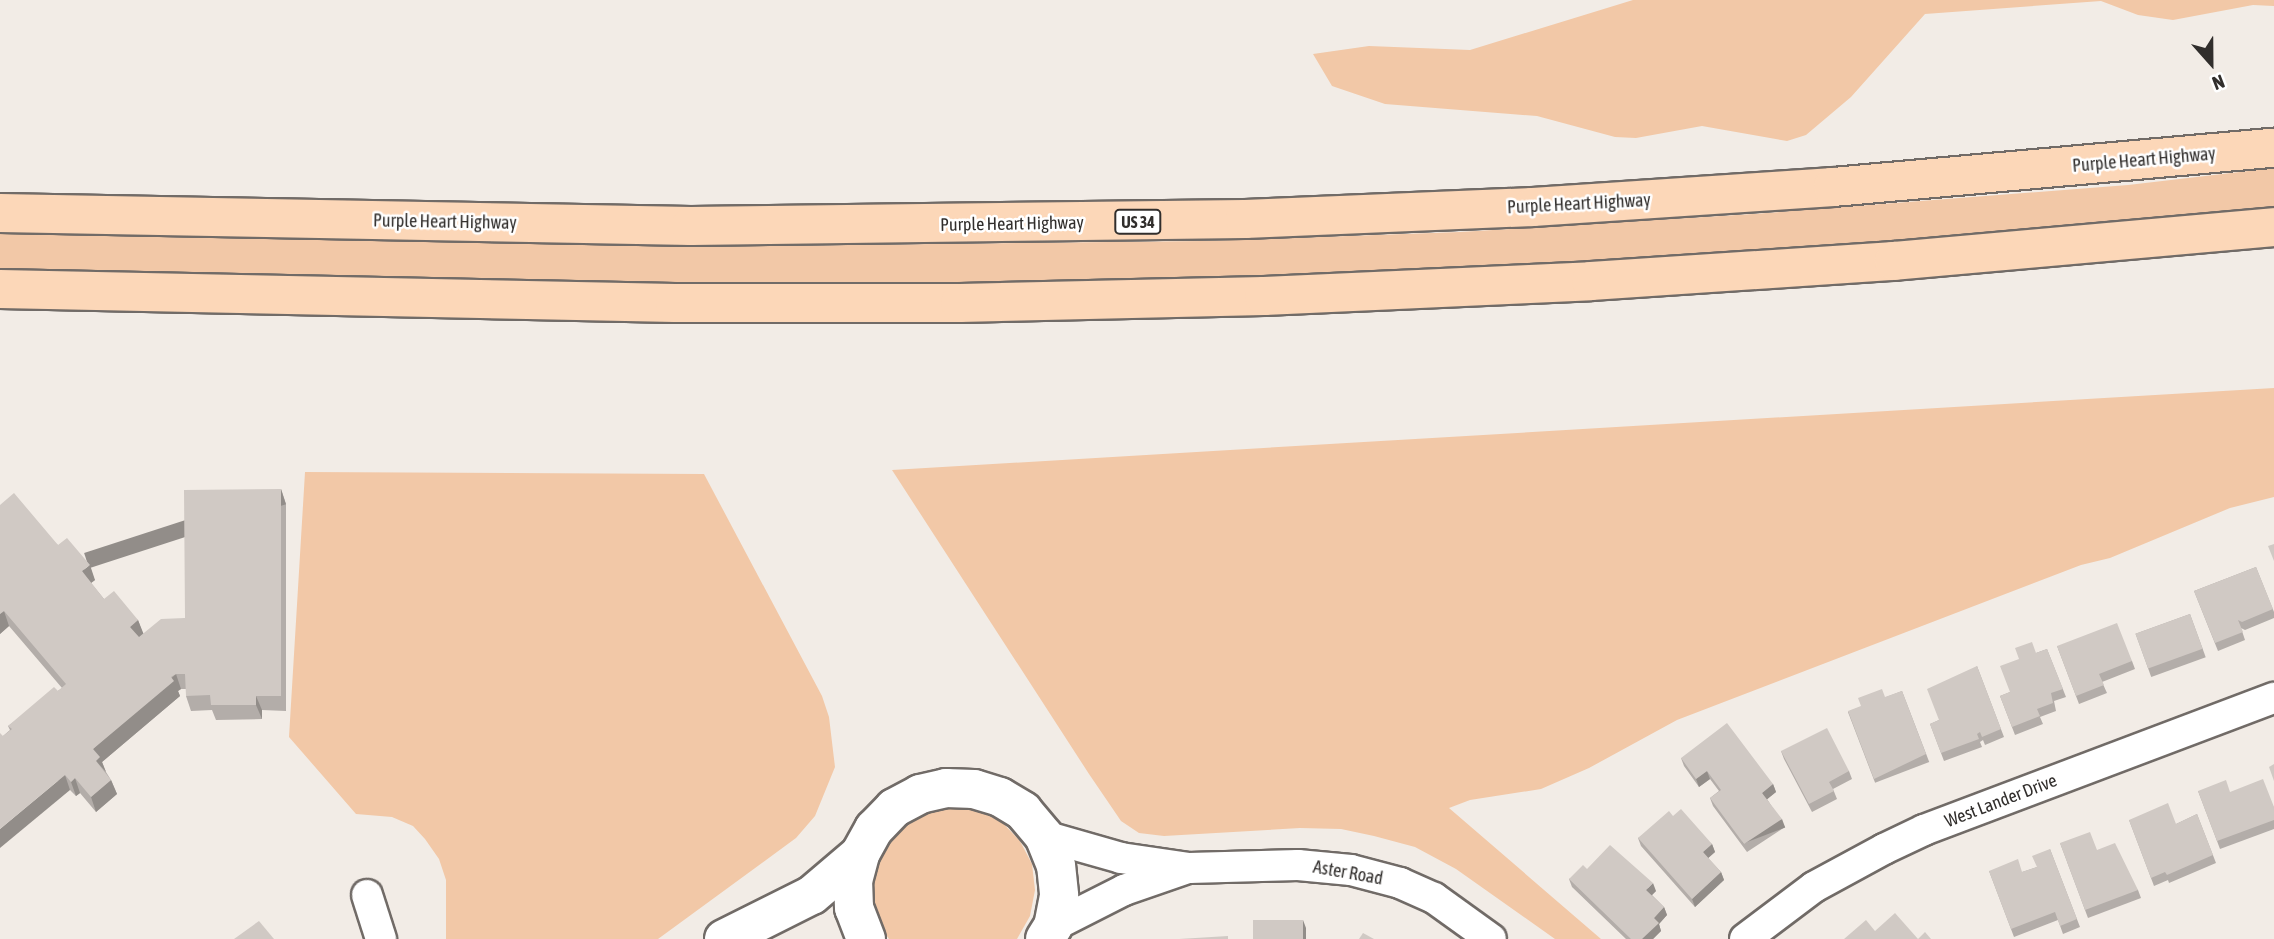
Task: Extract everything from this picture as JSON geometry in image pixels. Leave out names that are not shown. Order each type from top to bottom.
[{"type":"main road","name":"Purple Heart Highway","points":[[0,213],[691,226],[1245,219],[1533,207],[1806,189],[2274,148]]},
{"type":"main road","points":[[0,289],[675,303],[960,303],[1264,296],[1591,281],[1894,261],[2274,227]]},
{"type":"street","name":"West Lander Drive","points":[[1745,939],[1814,887],[1924,830],[2274,698]]},
{"type":"street","points":[[866,939],[854,908],[853,881],[860,854],[874,829],[894,808],[920,794],[946,788],[974,789],[1000,797],[1023,811],[1044,836],[1056,865],[1059,896],[1049,933]]},
{"type":"street","name":"Aster Road","points":[[1044,836],[1121,858],[1189,868],[1298,865],[1351,870],[1400,883],[1434,898],[1491,939]]},
{"type":"street","points":[[724,939],[812,895],[860,854]]},
{"type":"street","name":"Aster Road","points":[[1049,933],[1124,890],[1189,868]]},
{"type":"street","points":[[367,895],[381,939]]},
{"type":"shaded area","points":[[1633,0],[2274,0],[2274,6],[2253,5],[2173,20],[2138,15],[2101,1],[1925,14],[1851,97],[1806,135],[1787,141],[1702,126],[1636,138],[1615,137],[1537,116],[1385,104],[1332,86],[1313,54],[1369,46],[1470,50]]},
{"type":"shaded area","points":[[2274,168],[2274,211],[1930,242],[1320,278],[737,287],[0,272],[0,231],[755,246],[1203,241],[1460,232],[1753,214],[2128,185]]},
{"type":"shaded area","points":[[2274,388],[2274,497],[2230,508],[2110,558],[2081,565],[1677,720],[1589,768],[1541,789],[1470,800],[1449,808],[1601,939],[1555,939],[1456,869],[1415,847],[1374,836],[1341,829],[1300,828],[1164,836],[1139,833],[1121,821],[1089,774],[892,470]]},
{"type":"shaded area","points":[[305,472],[704,474],[822,696],[829,717],[835,767],[815,816],[796,838],[658,939],[446,939],[446,880],[439,859],[425,839],[413,826],[392,817],[356,814],[289,737]]},
{"type":"shaded area","points":[[952,806],[978,810],[1002,822],[1020,841],[1032,864],[1035,890],[1030,916],[1017,939],[889,939],[879,925],[871,898],[872,870],[883,844],[902,824],[927,810]]},
{"type":"building","points":[[281,489],[281,696],[256,696],[256,705],[211,705],[210,695],[186,696],[185,674],[176,674],[171,677],[174,681],[93,749],[100,757],[96,761],[111,780],[91,797],[75,778],[71,782],[65,775],[0,829],[0,733],[3,736],[12,729],[8,726],[54,687],[58,691],[66,684],[4,611],[0,614],[0,505],[14,493],[58,545],[67,538],[90,565],[82,571],[104,599],[114,591],[138,620],[130,627],[139,637],[161,619],[185,618],[184,490]]},
{"type":"building","points":[[2274,544],[2274,561],[2268,546]]},
{"type":"building","points":[[2256,567],[2273,609],[2242,622],[2238,620],[2243,632],[2215,643],[2194,591]]},
{"type":"building","points":[[2190,614],[2203,649],[2148,669],[2135,634]]},
{"type":"building","points":[[2117,623],[2132,661],[2099,674],[2104,685],[2076,696],[2057,646]]},
{"type":"building","points":[[2032,642],[2036,653],[2047,649],[2063,689],[2051,693],[2053,703],[2037,709],[2040,716],[2012,727],[2000,696],[2010,692],[2000,666],[2019,659],[2015,648]]},
{"type":"building","points":[[1977,666],[2001,729],[1982,737],[1980,732],[1977,734],[1979,739],[1941,753],[1930,724],[1939,720],[1927,689]]},
{"type":"building","points":[[1882,689],[1885,697],[1902,691],[1926,754],[1874,779],[1848,711],[1861,706],[1858,698]]},
{"type":"building","points":[[1727,723],[1773,784],[1762,793],[1782,819],[1744,844],[1710,798],[1721,790],[1707,771],[1696,779],[1681,758]]},
{"type":"building","points":[[1827,728],[1849,771],[1829,782],[1834,791],[1809,804],[1781,751]]},
{"type":"building","points":[[2274,764],[2274,781],[2269,767]]},
{"type":"building","points":[[2263,779],[2274,807],[2274,820],[2217,841],[2198,791],[2226,780],[2230,792]]},
{"type":"building","points":[[2168,803],[2176,824],[2197,814],[2213,855],[2167,875],[2165,872],[2151,878],[2129,820]]},
{"type":"building","points":[[1681,809],[1712,844],[1703,852],[1721,872],[1692,899],[1638,838],[1669,811],[1673,816]]},
{"type":"building","points":[[2090,832],[2097,850],[2115,843],[2138,890],[2085,910],[2060,843]]},
{"type":"building","points":[[1610,845],[1653,883],[1646,890],[1664,907],[1654,918],[1659,923],[1642,939],[1631,939],[1569,879],[1583,865],[1587,869]]},
{"type":"building","points":[[2050,849],[2077,919],[2060,926],[2055,912],[2011,929],[1989,871],[2018,859],[2022,872],[2037,867],[2032,856]]},
{"type":"building","points":[[1895,913],[1918,939],[1844,939],[1866,920],[1875,931]]},
{"type":"building","points":[[1253,920],[1303,920],[1303,939],[1253,939]]},
{"type":"building","points":[[259,921],[274,939],[234,939]]},
{"type":"building","points":[[1925,932],[1931,939],[1918,939]]},
{"type":"building","points":[[1363,933],[1374,939],[1359,939]]},
{"type":"building","points":[[1228,936],[1228,939],[1179,939]]}]
